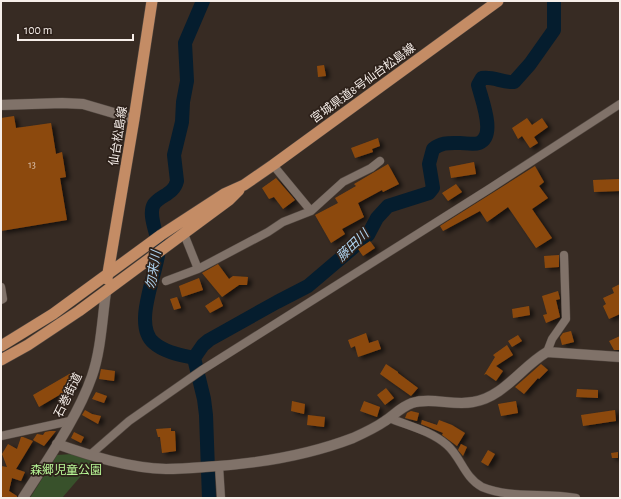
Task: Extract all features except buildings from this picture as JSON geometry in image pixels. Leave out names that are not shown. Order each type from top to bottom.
[{"type":"main road","name":"仙台松島線","points":[[106,292],[152,1]]},
{"type":"main road","name":"宮城県道8号仙台松島線","points":[[108,275],[161,235],[224,194],[244,185],[273,165],[498,1]]},
{"type":"main road","name":"宮城県道8号仙台松島線","points":[[106,292],[229,200],[244,185]]},
{"type":"main road","points":[[1,346],[53,314],[108,275]]},
{"type":"main road","points":[[1,360],[28,345],[106,292]]},
{"type":"street","points":[[1,105],[62,103],[83,104],[134,119]]},
{"type":"street","points":[[90,455],[129,420],[202,370],[620,104]]},
{"type":"street","points":[[166,281],[198,269],[262,235],[283,222],[311,211],[343,182],[371,168],[380,161]]},
{"type":"street","points":[[273,165],[311,211]]},
{"type":"street","points":[[184,234],[198,269]]},
{"type":"street","points":[[547,352],[552,339],[566,319],[564,256]]},
{"type":"street","points":[[1,287],[3,299],[1,300]]},
{"type":"street","name":"石巻街道","points":[[23,498],[57,444],[85,393],[97,358],[106,292]]},
{"type":"street","points":[[57,444],[90,455],[147,467],[165,469],[259,462],[302,454],[351,438],[369,431],[397,411],[412,403],[421,401],[472,402],[491,396],[511,382],[539,356],[547,352],[620,357]]},
{"type":"street","points":[[389,418],[435,436],[448,446],[473,481],[483,488],[503,494],[576,498]]},
{"type":"street","points":[[1,436],[70,421]]},
{"type":"street","points":[[219,466],[221,498]]},
{"type":"green space","name":"森郷児童公園","points":[[72,454],[88,458],[93,462],[62,498],[30,498],[57,455]]},
{"type":"waterway","name":"勿来川","points":[[194,358],[168,351],[154,343],[148,335],[145,324],[145,312],[159,249],[152,209],[157,201],[173,189],[177,181],[174,155],[182,122],[183,102],[187,81],[185,43],[203,1]]},
{"type":"waterway","name":"藤田川","points":[[194,358],[203,345],[209,340],[308,286],[368,235],[377,218],[388,206],[429,193],[433,188],[429,164],[433,149],[446,143],[475,144],[484,139],[487,133],[487,125],[478,85],[482,78],[514,82],[530,64],[554,30],[554,1]]},
{"type":"waterway","name":"勿来川","points":[[194,358],[204,399],[206,415],[209,498]]}]
